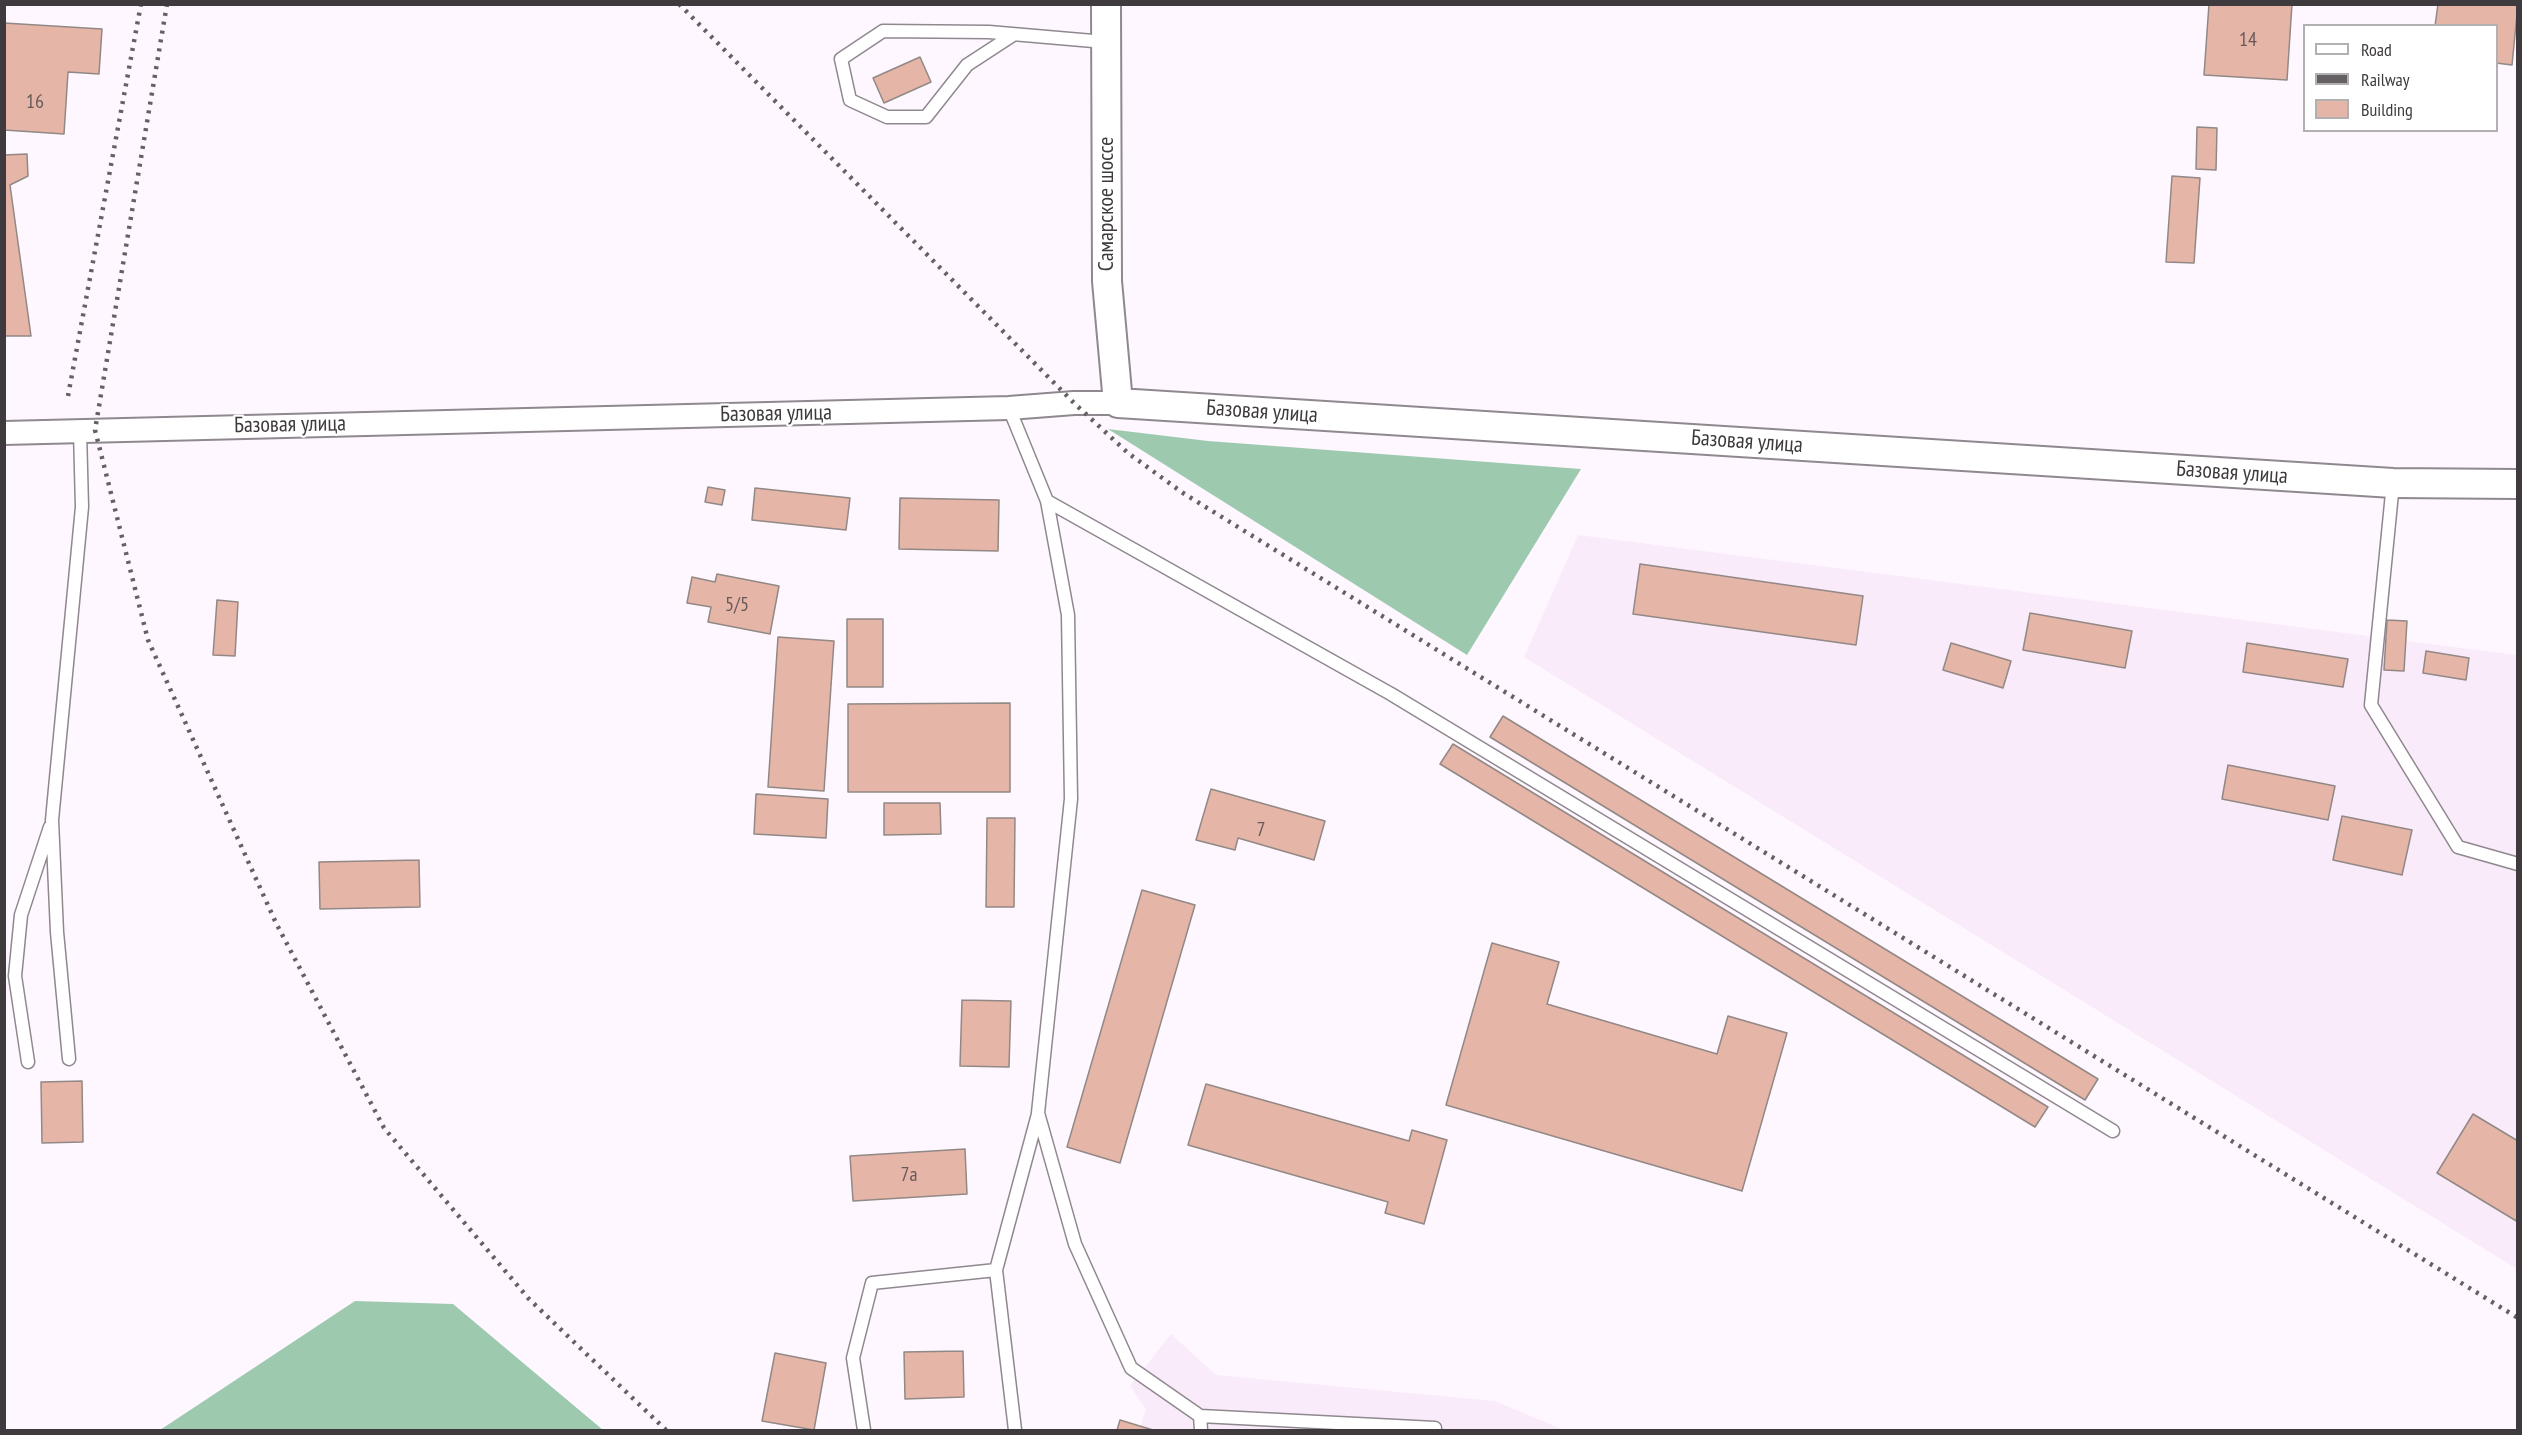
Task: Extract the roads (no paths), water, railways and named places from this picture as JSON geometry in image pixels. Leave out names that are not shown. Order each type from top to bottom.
[{"type":"street","name":"Самарское шоссе","points":[[1106,4],[1107,281],[1119,403]]},
{"type":"street","name":"Базовая улица","points":[[4,433],[1009,408],[1119,403],[2393,483],[2517,484]]},
{"type":"lane","points":[[1013,35],[967,65],[926,117],[887,117],[850,99],[841,59],[883,32],[989,32],[1106,42]]},
{"type":"lane","points":[[1009,408],[1047,501],[1068,615],[1071,799],[1038,1113],[996,1269],[1015,1431]]},
{"type":"lane","points":[[69,1059],[57,932],[52,820],[82,507],[80,430]]},
{"type":"lane","points":[[2393,483],[2371,705],[2458,847],[2517,864]]},
{"type":"lane","points":[[1047,501],[1392,694],[2113,1131]]},
{"type":"lane","points":[[28,1062],[15,976],[21,915],[52,820]]},
{"type":"lane","points":[[1038,1113],[1075,1244],[1131,1368],[1200,1416],[1436,1430]]},
{"type":"lane","points":[[864,1431],[853,1358],[872,1283],[996,1269]]},
{"type":"lane","points":[[1200,1416],[1201,1431]]},
{"type":"railway","points":[[68,396],[141,4]]},
{"type":"railway","points":[[167,4],[95,430],[148,640],[276,923],[384,1128],[529,1299],[666,1430]]},
{"type":"railway","points":[[679,4],[1074,403],[1128,453],[1183,493],[2518,1318]]}]
